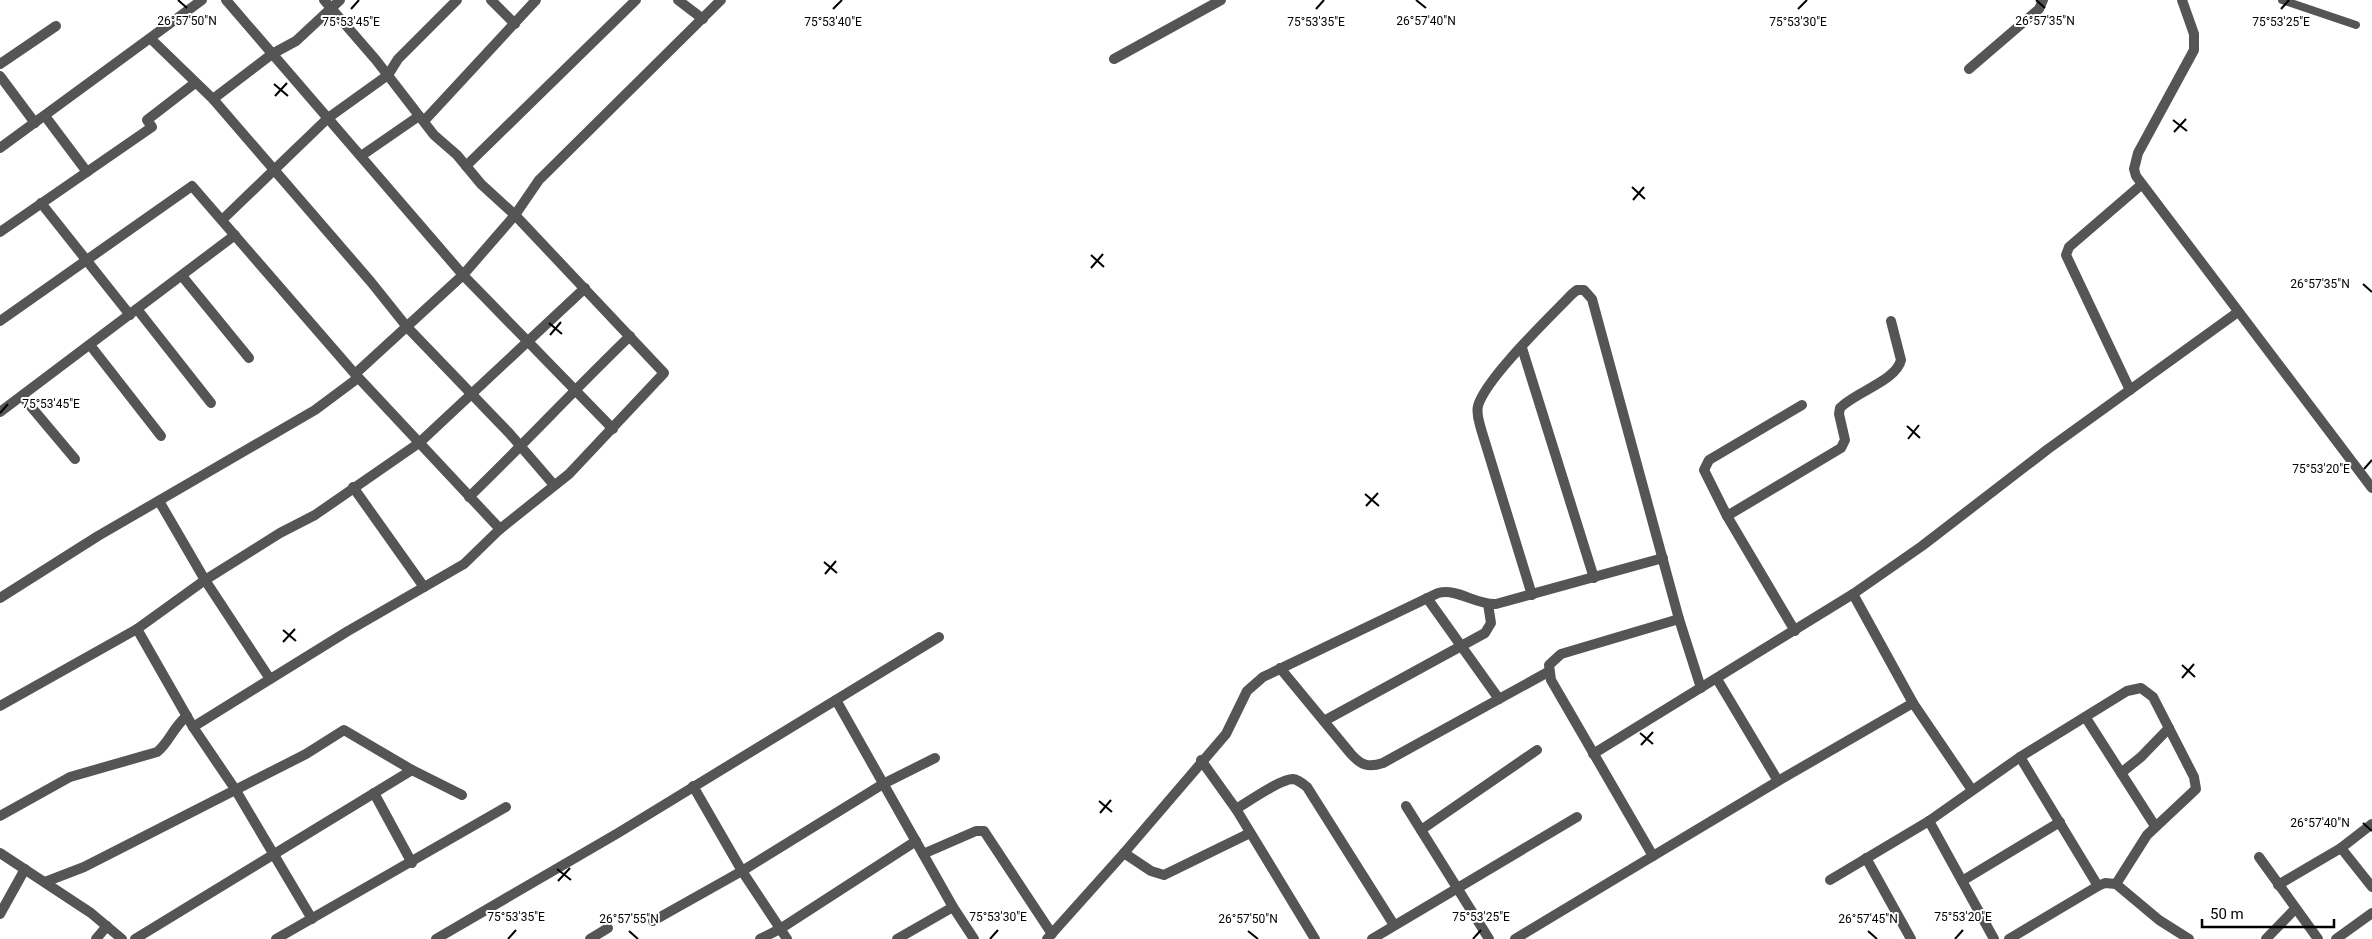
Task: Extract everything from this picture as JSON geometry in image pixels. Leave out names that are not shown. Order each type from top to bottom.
[{"type":"street","points":[[0,148],[202,0]]},
{"type":"street","points":[[226,0],[463,275],[613,429]]},
{"type":"street","points":[[193,728],[270,679],[464,564],[500,530],[569,474],[664,373],[515,214],[481,184],[466,166],[434,135],[388,75],[324,0]]},
{"type":"street","points":[[213,99],[272,54],[296,41],[340,0]]},
{"type":"street","points":[[222,220],[328,118],[388,75],[398,59],[457,0]]},
{"type":"street","points":[[491,0],[516,24]]},
{"type":"street","points":[[362,156],[422,119],[516,24],[536,0]]},
{"type":"street","points":[[466,166],[636,0]]},
{"type":"street","points":[[678,0],[703,19]]},
{"type":"street","points":[[0,598],[98,536],[314,410],[357,376],[463,275],[515,214],[539,180],[720,0]]},
{"type":"street","points":[[1114,59],[1221,0]]},
{"type":"street","points":[[1969,69],[2039,8],[2043,0]]},
{"type":"street","points":[[2182,0],[2194,34],[2194,50],[2138,153],[2134,169],[2142,185],[2372,488]]},
{"type":"street","points":[[0,64],[56,26]]},
{"type":"street","points":[[151,39],[213,99],[371,282],[407,327],[521,447],[554,486]]},
{"type":"street","points":[[0,76],[35,123]]},
{"type":"street","points":[[0,232],[152,127],[147,120],[195,83]]},
{"type":"street","points":[[45,116],[87,172]]},
{"type":"street","points":[[2130,390],[2066,255],[2069,247],[2142,185]]},
{"type":"street","points":[[0,321],[192,186],[357,376],[500,530]]},
{"type":"street","points":[[41,203],[211,403]]},
{"type":"street","points":[[0,412],[235,235]]},
{"type":"street","points":[[182,276],[249,358]]},
{"type":"street","points":[[0,706],[137,629],[205,580],[280,533],[315,515],[419,443],[585,288]]},
{"type":"street","points":[[1532,594],[1478,416],[1478,406],[1494,379],[1572,294],[1580,290],[1590,294],[1679,619],[1702,688]]},
{"type":"street","points":[[1592,754],[1853,594],[1922,546],[2130,390],[2238,312]]},
{"type":"street","points":[[1727,516],[1841,448],[1845,440],[1839,414],[1840,408],[1891,375],[1900,365],[1901,360],[1891,321]]},
{"type":"street","points":[[469,497],[630,336]]},
{"type":"street","points":[[90,345],[161,436]]},
{"type":"street","points":[[1522,348],[1594,578]]},
{"type":"street","points":[[22,396],[75,459]]},
{"type":"street","points":[[1794,631],[1705,475],[1705,464],[1802,405]]},
{"type":"street","points":[[353,487],[424,587]]},
{"type":"street","points":[[159,501],[205,580],[270,679]]},
{"type":"street","points":[[923,854],[976,830],[984,831],[1049,936],[1124,853],[1201,760],[1226,734],[1247,691],[1254,683],[1280,668],[1427,598],[1446,591],[1488,604],[1594,578],[1663,558]]},
{"type":"street","points":[[1853,594],[1913,703],[1972,790]]},
{"type":"street","points":[[1427,598],[1499,699]]},
{"type":"street","points":[[1324,721],[1463,646],[1488,630],[1491,623],[1488,604]]},
{"type":"street","points":[[1653,856],[1592,754],[1548,672],[1551,661],[1561,654],[1679,619]]},
{"type":"street","points":[[137,629],[193,728],[235,789],[312,919]]},
{"type":"street","points":[[436,939],[453,935],[693,786],[939,637]]},
{"type":"street","points":[[1280,668],[1358,761],[1372,767],[1383,763],[1548,672]]},
{"type":"street","points":[[1716,679],[1778,781]]},
{"type":"street","points":[[1830,880],[1929,820],[2020,756],[2086,718],[2127,691],[2141,688],[2153,697],[2194,777],[2196,789],[2155,826],[2141,844],[2116,884]]},
{"type":"street","points":[[836,700],[953,907],[974,939]]},
{"type":"street","points":[[1515,939],[1778,781],[1913,703]]},
{"type":"street","points":[[0,816],[70,777],[157,752],[162,748],[175,727],[187,716]]},
{"type":"street","points":[[2086,718],[2155,826]]},
{"type":"street","points":[[2121,773],[2142,758],[2169,728]]},
{"type":"street","points":[[45,882],[84,867],[306,754],[344,730],[412,770],[462,795]]},
{"type":"street","points":[[1421,830],[1537,750]]},
{"type":"street","points":[[2020,756],[2098,886]]},
{"type":"street","points":[[653,921],[742,871],[883,784],[936,758]]},
{"type":"street","points":[[1201,760],[1236,809],[1315,939]]},
{"type":"street","points":[[135,939],[412,770]]},
{"type":"street","points":[[1236,809],[1284,782],[1296,780],[1301,782],[1307,787],[1394,925]]},
{"type":"street","points":[[693,786],[742,871],[786,939]]},
{"type":"street","points":[[374,793],[412,863]]},
{"type":"street","points":[[1406,806],[1489,939]]},
{"type":"street","points":[[276,939],[412,863],[506,807]]},
{"type":"street","points":[[1372,939],[1577,816]]},
{"type":"street","points":[[1929,820],[1994,939]]},
{"type":"street","points":[[1962,881],[2060,822]]},
{"type":"street","points":[[2278,885],[2342,848],[2372,824]]},
{"type":"street","points":[[1124,853],[1151,871],[1164,875],[1250,833]]},
{"type":"street","points":[[760,939],[916,841]]},
{"type":"street","points":[[2342,848],[2372,887]]},
{"type":"street","points":[[0,853],[45,882],[107,926],[122,939]]},
{"type":"street","points":[[2259,857],[2318,939]]},
{"type":"street","points":[[1866,858],[1911,939]]},
{"type":"street","points":[[0,914],[25,869]]},
{"type":"street","points":[[2008,939],[2105,883],[2116,884],[2159,920],[2189,939]]},
{"type":"street","points":[[897,939],[953,907]]},
{"type":"street","points":[[2266,939],[2295,909]]},
{"type":"street","points":[[2336,939],[2372,913]]},
{"type":"street","points":[[96,939],[107,926]]},
{"type":"street","points":[[590,939],[608,928]]},
{"type":"lane","points":[[2282,0],[2356,25]]}]
